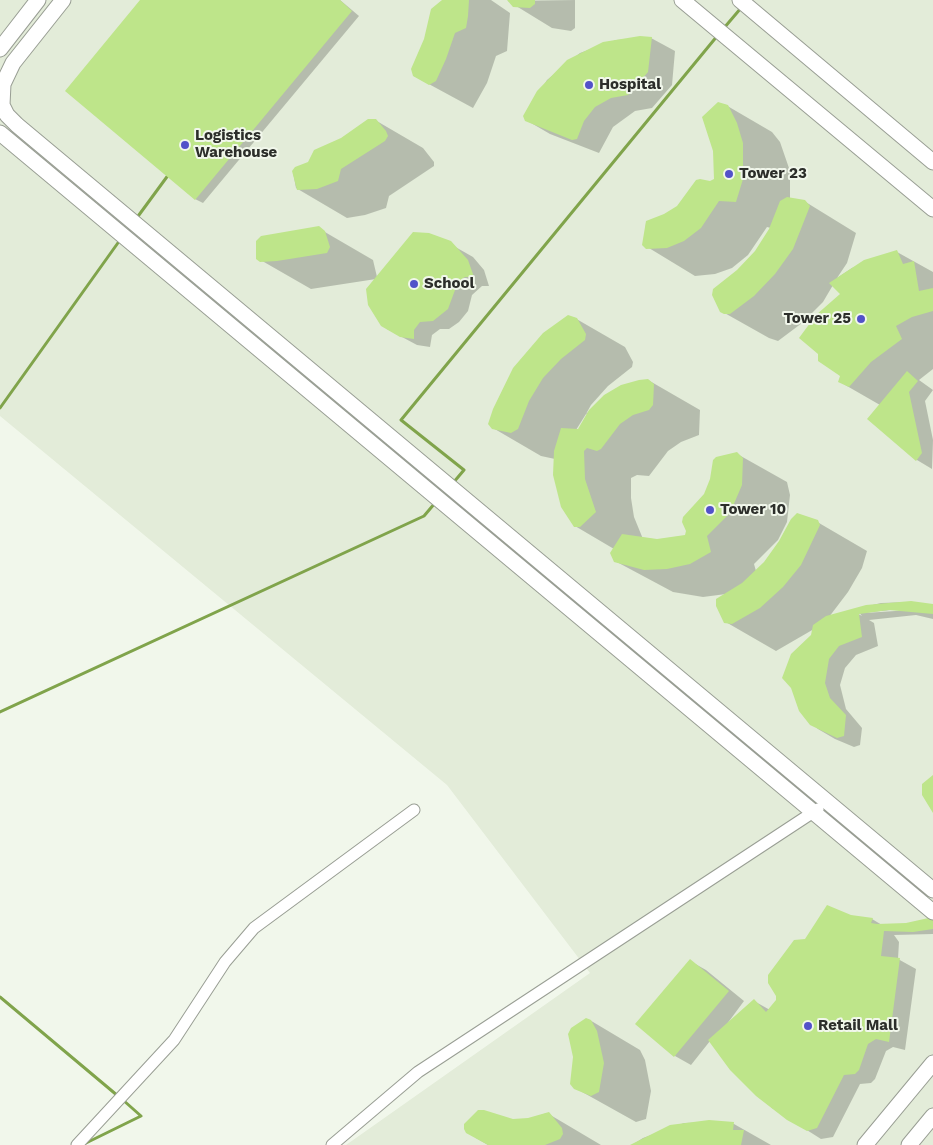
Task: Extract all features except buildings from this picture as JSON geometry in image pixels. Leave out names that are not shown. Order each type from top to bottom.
[{"type":"street","points":[[0,49],[38,0]]},
{"type":"street","points":[[62,0],[7,72],[1,93],[2,106],[7,115],[933,890]]},
{"type":"street","points":[[682,0],[933,209]]},
{"type":"street","points":[[745,4],[933,162]]},
{"type":"street","points":[[0,133],[933,912]]},
{"type":"street","points":[[332,1145],[418,1072],[828,802]]},
{"type":"street","points":[[77,1145],[174,1040],[225,962],[249,934],[414,810]]},
{"type":"street","points":[[865,1145],[933,1064]]},
{"type":"street","points":[[908,1145],[933,1116]]},
{"type":"shaded area","points":[[0,0],[933,0],[933,1145],[346,1145],[590,973],[447,785],[0,416]]},
{"type":"waterway","points":[[724,28],[741,8]]},
{"type":"waterway","points":[[453,483],[464,470],[401,420],[718,35]]},
{"type":"waterway","points":[[136,219],[169,174]]},
{"type":"waterway","points":[[0,408],[120,240]]},
{"type":"waterway","points":[[0,712],[424,516],[435,503]]},
{"type":"waterway","points":[[0,997],[118,1096]]},
{"type":"waterway","points":[[86,1143],[141,1116],[123,1100]]},
{"type":"place","name":"Hospital","points":[[589,85]]},
{"type":"place","name":"Logistics Warehouse","points":[[185,145]]},
{"type":"place","name":"Tower 23","points":[[729,174]]},
{"type":"place","name":"School","points":[[414,284]]},
{"type":"place","name":"Tower 25","points":[[861,319]]},
{"type":"place","name":"Tower 10","points":[[710,510]]},
{"type":"place","name":"Retail Mall","points":[[808,1026]]}]
